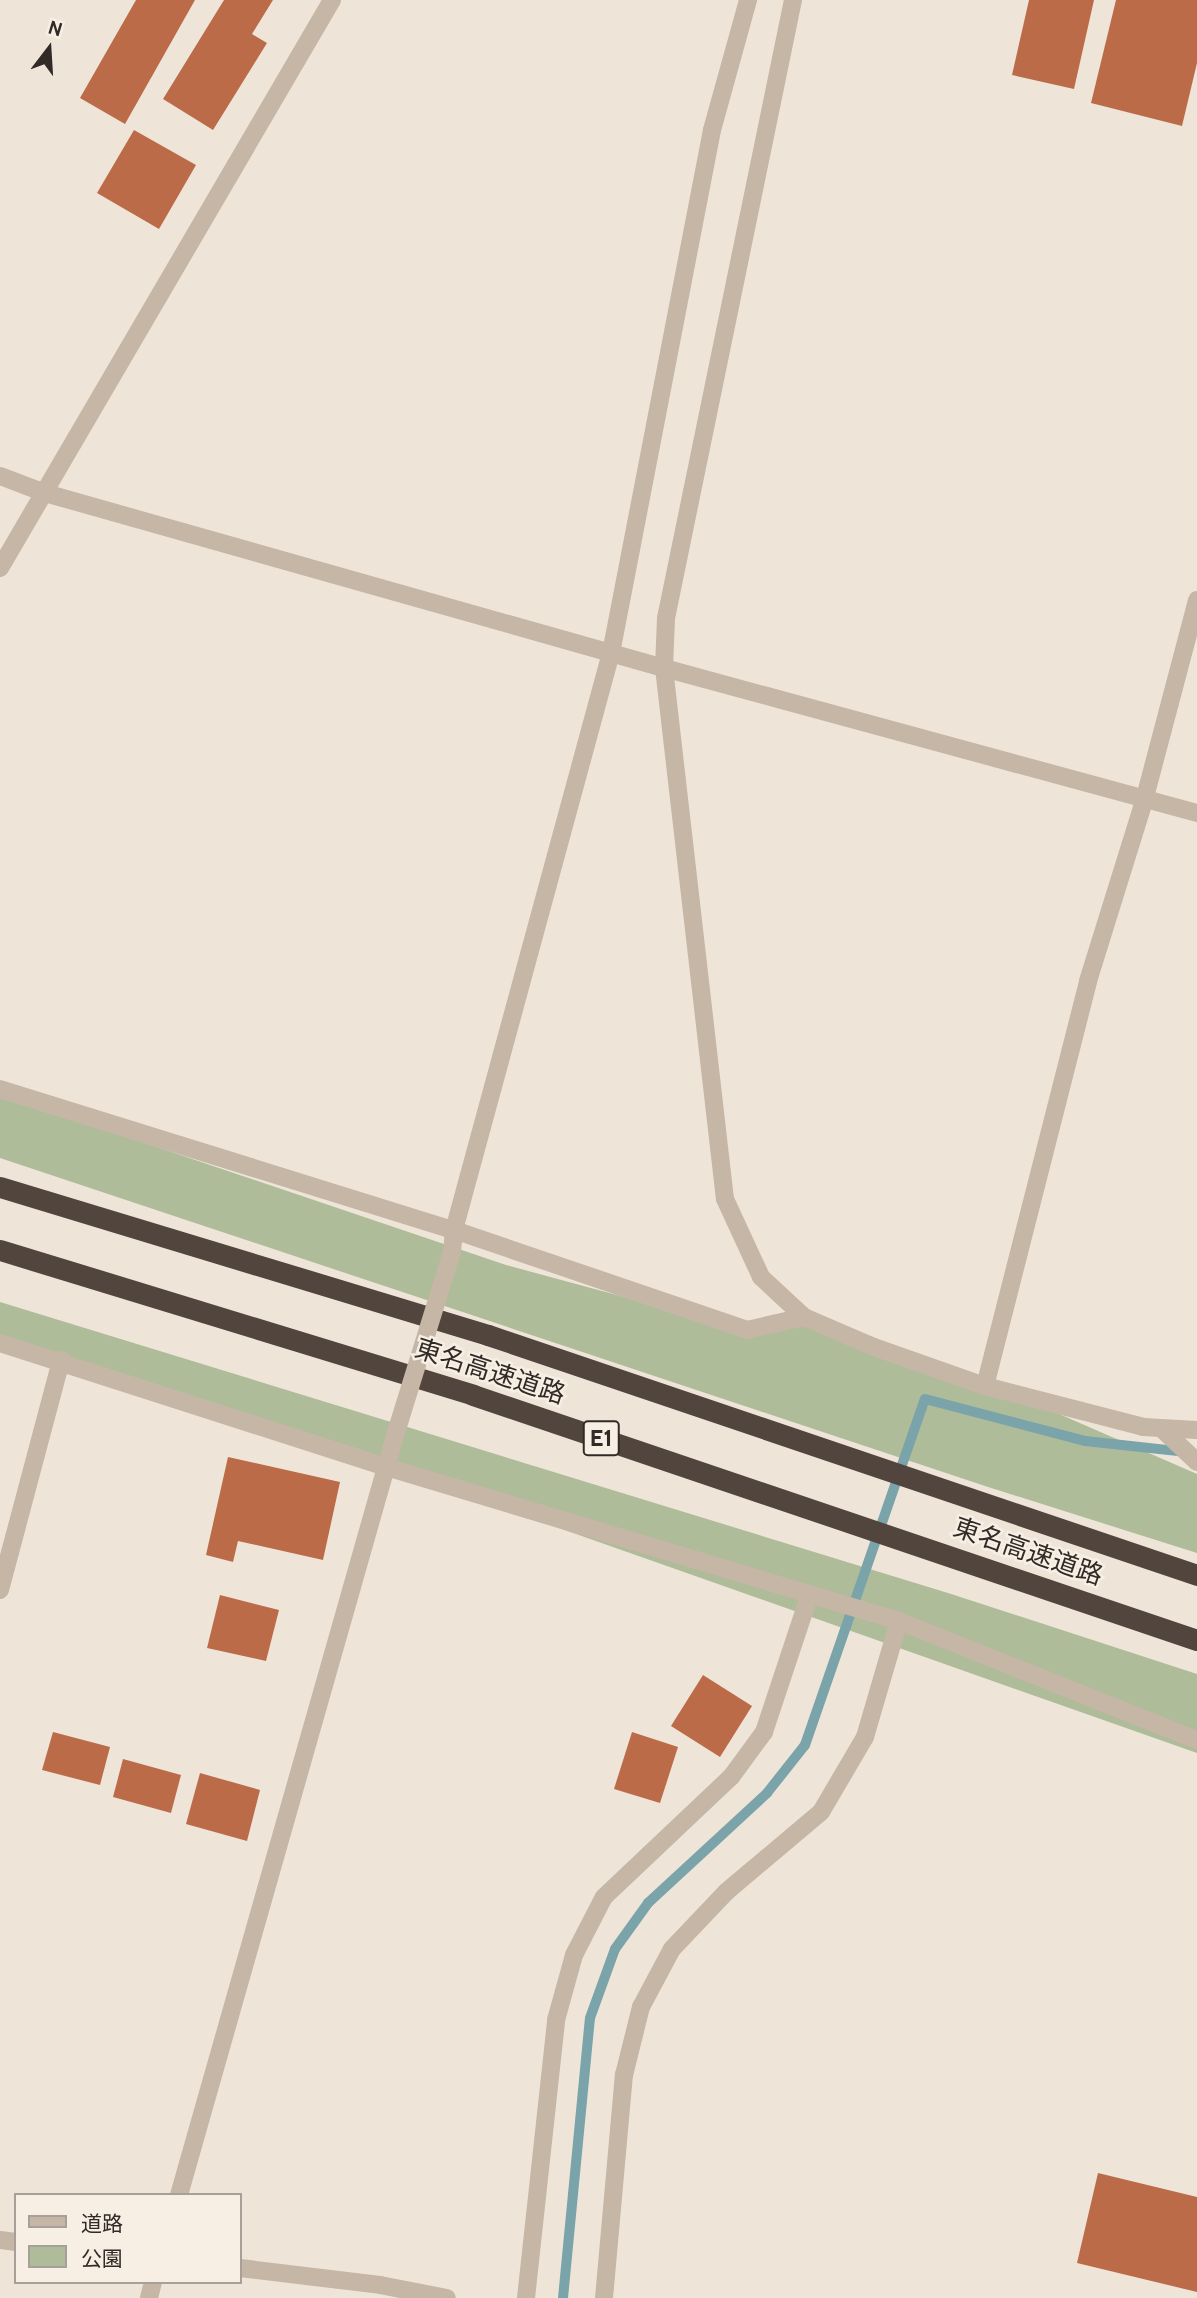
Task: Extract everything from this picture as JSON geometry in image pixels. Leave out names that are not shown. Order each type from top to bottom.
[{"type":"highway","name":"東名高速道路","points":[[0,1187],[488,1335],[1197,1575]]},
{"type":"highway","name":"東名高速道路","points":[[0,1250],[473,1395],[1197,1640]]},
{"type":"street","points":[[0,568],[46,494],[332,0]]},
{"type":"street","points":[[180,2193],[394,1439],[452,1252],[454,1230],[611,653],[712,130],[748,0]]},
{"type":"street","points":[[793,0],[666,618],[664,668],[725,1199],[761,1277],[804,1317],[874,1347],[985,1386],[1143,1427],[1197,1430]]},
{"type":"street","points":[[0,476],[46,494],[664,668],[1197,813]]},
{"type":"street","points":[[985,1386],[1088,981],[1144,800],[1197,600]]},
{"type":"street","points":[[0,1089],[454,1230],[747,1331],[804,1317]]},
{"type":"street","points":[[0,1343],[61,1360],[386,1468],[899,1620],[1197,1740]]},
{"type":"street","points":[[0,1590],[61,1360]]},
{"type":"street","points":[[1162,1429],[1197,1462]]},
{"type":"street","points":[[526,2298],[555,2020],[574,1955],[604,1897],[732,1777],[764,1732],[810,1594]]},
{"type":"street","points":[[604,2298],[624,2075],[640,2007],[672,1949],[726,1892],[821,1811],[865,1737],[899,1620]]},
{"type":"street","points":[[242,2268],[380,2285],[447,2298]]},
{"type":"green space","points":[[0,1094],[506,1265],[746,1330],[804,1317],[1011,1393],[1197,1474],[1197,1553],[985,1486],[0,1158]]},
{"type":"green space","points":[[0,1302],[948,1593],[1197,1674],[1197,1753],[386,1467],[0,1350]]},
{"type":"building","points":[[136,0],[195,0],[125,124],[80,98]]},
{"type":"building","points":[[224,0],[273,0],[252,34],[267,43],[213,130],[163,99]]},
{"type":"building","points":[[1029,0],[1094,0],[1074,89],[1012,75]]},
{"type":"building","points":[[1116,0],[1197,0],[1197,63],[1182,126],[1091,103]]},
{"type":"building","points":[[134,130],[196,165],[159,229],[97,193]]},
{"type":"building","points":[[228,1457],[340,1482],[323,1560],[238,1541],[233,1562],[206,1555]]},
{"type":"building","points":[[220,1595],[279,1610],[266,1661],[207,1648]]},
{"type":"building","points":[[703,1675],[752,1706],[720,1757],[671,1726]]},
{"type":"building","points":[[53,1732],[110,1747],[100,1785],[42,1770]]},
{"type":"building","points":[[632,1732],[678,1747],[660,1803],[614,1789]]},
{"type":"building","points":[[123,1759],[181,1775],[171,1813],[113,1797]]},
{"type":"building","points":[[200,1773],[260,1790],[247,1841],[186,1824]]},
{"type":"building","points":[[1098,2173],[1197,2197],[1197,2292],[1077,2263]]},
{"type":"waterway","points":[[563,2298],[590,2018],[615,1949],[648,1903],[767,1793],[805,1745],[925,1399],[1085,1441],[1187,1452]]}]
